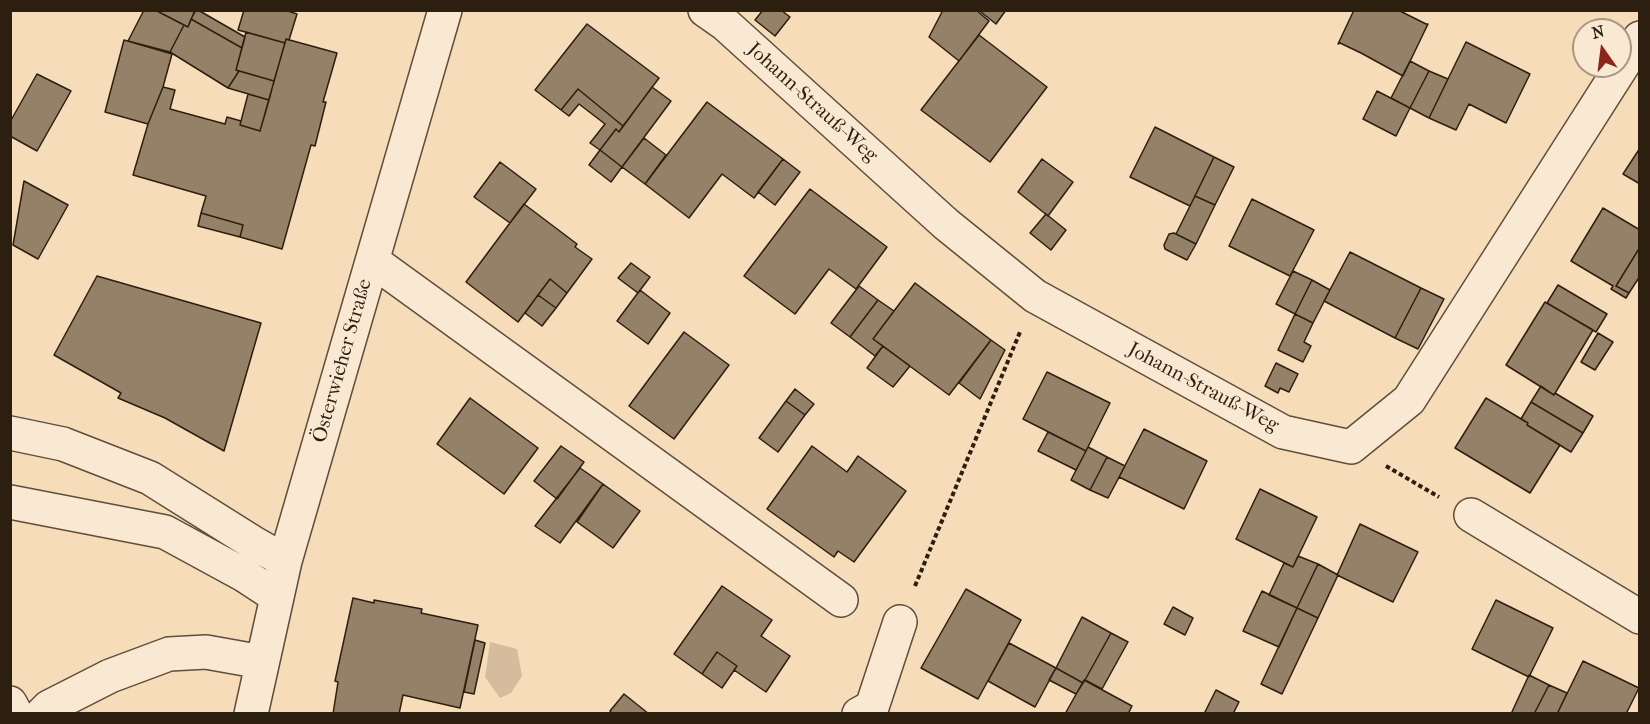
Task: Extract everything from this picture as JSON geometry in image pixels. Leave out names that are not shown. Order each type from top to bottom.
[{"type":"street","name":"Österwieher Straße","points":[[251,714],[285,561],[445,10]]},
{"type":"street","name":"Johann-Strauß-Weg","points":[[705,10],[724,24],[946,224],[1035,296],[1283,432],[1351,447]]},
{"type":"street","points":[[1351,447],[1409,400],[1640,38]]},
{"type":"street","points":[[373,261],[841,600]]},
{"type":"street","points":[[10,433],[63,444],[150,478],[285,561]]},
{"type":"street","points":[[10,502],[165,532],[244,575],[276,596]]},
{"type":"street","points":[[1471,515],[1640,617]]},
{"type":"street","points":[[873,711],[900,622]]},
{"type":"street","points":[[42,714],[49,707],[110,676],[169,654],[206,652],[262,662]]},
{"type":"street","points":[[10,703],[16,714]]},
{"type":"path","points":[[900,622],[1035,296]]},
{"type":"path","points":[[1351,447],[1471,515]]},
{"type":"shaded area","points":[[490,642],[517,649],[522,676],[511,693],[500,698],[485,677]]},
{"type":"building","points":[[144,10],[155,10],[184,25],[170,52],[128,41]]},
{"type":"building","points":[[155,10],[195,10],[188,27]]},
{"type":"building","points":[[196,10],[245,37],[242,48],[191,19]]},
{"type":"building","points":[[244,10],[285,10],[297,14],[289,40],[286,39],[285,43],[238,30]]},
{"type":"building","points":[[763,10],[781,10],[790,17],[775,36],[755,20]]},
{"type":"building","points":[[943,10],[976,10],[989,21],[959,61],[929,37]]},
{"type":"building","points":[[982,10],[1006,10],[996,24],[981,12]]},
{"type":"building","points":[[1354,10],[1398,10],[1428,24],[1403,76],[1361,53],[1338,44]]},
{"type":"building","points":[[191,19],[242,48],[236,70],[239,71],[228,88],[170,52],[184,25],[188,27]]},
{"type":"building","points":[[587,24],[659,78],[623,126],[578,89],[561,110],[535,90]]},
{"type":"building","points":[[246,32],[285,43],[274,81],[236,70]]},
{"type":"building","points":[[979,35],[1047,87],[990,162],[921,110]]},
{"type":"building","points":[[286,39],[337,53],[323,102],[326,102],[315,146],[311,145],[282,249],[240,237],[243,225],[201,213],[206,196],[133,175],[148,124],[163,87],[175,90],[170,109],[225,124],[227,117],[241,121],[240,125],[260,131]]},
{"type":"building","points":[[124,40],[172,54],[163,87],[148,124],[105,112]]},
{"type":"building","points":[[1466,42],[1530,74],[1506,123],[1469,104],[1456,130],[1429,118]]},
{"type":"building","points":[[1410,61],[1429,71],[1410,108],[1391,98]]},
{"type":"building","points":[[239,71],[274,81],[269,100],[228,88]]},
{"type":"building","points":[[1429,71],[1448,79],[1429,118],[1410,108]]},
{"type":"building","points":[[37,74],[71,91],[37,151],[10,136],[10,122]]},
{"type":"building","points":[[652,87],[671,101],[622,167],[600,150],[616,129],[619,132]]},
{"type":"building","points":[[578,89],[623,126],[619,132],[616,129],[600,150],[590,143],[605,124],[579,104],[569,116],[561,110]]},
{"type":"building","points":[[1377,91],[1410,108],[1396,136],[1363,119]]},
{"type":"building","points":[[248,94],[269,100],[260,131],[240,125]]},
{"type":"building","points":[[707,102],[783,159],[754,198],[722,174],[689,218],[645,184]]},
{"type":"building","points":[[1155,127],[1214,157],[1190,206],[1130,177]]},
{"type":"building","points":[[644,138],[666,155],[645,184],[622,167]]},
{"type":"building","points":[[1640,148],[1640,184],[1623,174]]},
{"type":"building","points":[[600,150],[622,167],[611,182],[589,165]]},
{"type":"building","points":[[1214,157],[1234,167],[1215,205],[1195,196]]},
{"type":"building","points":[[783,159],[800,172],[775,205],[758,192]]},
{"type":"building","points":[[1042,159],[1073,182],[1048,216],[1018,192]]},
{"type":"building","points":[[500,162],[536,189],[510,223],[474,197]]},
{"type":"building","points":[[24,181],[68,205],[38,259],[13,245]]},
{"type":"building","points":[[810,189],[887,247],[856,289],[829,269],[795,314],[744,276]]},
{"type":"building","points":[[1195,196],[1215,205],[1196,244],[1176,234]]},
{"type":"building","points":[[1252,199],[1314,230],[1290,276],[1229,246]]},
{"type":"building","points":[[524,204],[577,244],[575,247],[592,259],[567,293],[550,279],[518,322],[466,282]]},
{"type":"building","points":[[1603,208],[1640,230],[1640,247],[1616,286],[1629,293],[1626,298],[1611,289],[1613,286],[1571,261]]},
{"type":"building","points":[[201,213],[243,225],[240,237],[198,226]]},
{"type":"building","points":[[1046,214],[1066,230],[1051,250],[1030,233]]},
{"type":"building","points":[[1174,233],[1196,244],[1187,260],[1165,249],[1164,245],[1169,234]]},
{"type":"building","points":[[1640,247],[1640,276],[1629,293],[1616,286]]},
{"type":"building","points":[[1350,252],[1421,288],[1395,338],[1324,301]]},
{"type":"building","points":[[631,263],[650,277],[638,293],[618,278]]},
{"type":"building","points":[[1293,271],[1312,280],[1295,314],[1276,304]]},
{"type":"building","points":[[97,276],[261,323],[224,451],[165,418],[118,398],[121,393],[54,355]]},
{"type":"building","points":[[550,279],[567,293],[556,308],[538,295]]},
{"type":"building","points":[[1312,280],[1330,290],[1313,323],[1295,314]]},
{"type":"building","points":[[915,283],[991,340],[949,395],[873,339]]},
{"type":"building","points":[[1558,285],[1607,314],[1596,332],[1547,303]]},
{"type":"building","points":[[859,286],[878,300],[850,337],[831,323]]},
{"type":"building","points":[[1421,288],[1444,299],[1418,349],[1395,338]]},
{"type":"building","points":[[640,290],[670,313],[648,344],[617,321]]},
{"type":"building","points":[[538,295],[556,308],[542,326],[525,313]]},
{"type":"building","points":[[878,300],[894,311],[873,339],[883,346],[875,356],[850,337]]},
{"type":"building","points":[[1545,302],[1593,330],[1554,395],[1506,365]]},
{"type":"building","points":[[1295,314],[1313,323],[1304,342],[1311,346],[1303,362],[1278,350]]},
{"type":"building","points":[[684,332],[729,365],[674,439],[629,406]]},
{"type":"building","points":[[1598,333],[1613,342],[1595,370],[1581,362]]},
{"type":"building","points":[[991,340],[1005,350],[980,399],[959,383]]},
{"type":"building","points":[[883,346],[910,366],[893,387],[867,368]]},
{"type":"building","points":[[1276,363],[1298,374],[1289,392],[1280,388],[1278,393],[1265,386]]},
{"type":"building","points":[[1047,372],[1110,403],[1086,451],[1023,419]]},
{"type":"building","points":[[1541,386],[1593,416],[1583,433],[1531,402]]},
{"type":"building","points":[[795,389],[814,404],[805,415],[786,401]]},
{"type":"building","points":[[470,398],[538,448],[504,494],[437,444]]},
{"type":"building","points":[[1486,398],[1560,445],[1530,493],[1455,448]]},
{"type":"building","points":[[786,401],[805,415],[778,452],[759,438]]},
{"type":"building","points":[[1531,402],[1583,433],[1571,452],[1521,419]]},
{"type":"building","points":[[1144,429],[1207,461],[1184,509],[1119,477]]},
{"type":"building","points":[[1048,432],[1086,451],[1076,470],[1038,451]]},
{"type":"building","points":[[561,446],[584,462],[557,499],[534,481]]},
{"type":"building","points":[[812,446],[847,472],[858,456],[906,491],[854,562],[838,551],[834,557],[767,509]]},
{"type":"building","points":[[1088,447],[1107,457],[1090,490],[1071,480]]},
{"type":"building","points":[[1107,457],[1125,466],[1108,498],[1090,490]]},
{"type":"building","points":[[580,468],[603,484],[560,543],[535,526]]},
{"type":"building","points":[[603,484],[640,511],[613,548],[577,522]]},
{"type":"building","points":[[1260,489],[1317,517],[1293,567],[1236,539]]},
{"type":"building","points":[[1360,524],[1418,552],[1393,602],[1337,575]]},
{"type":"building","points":[[1298,556],[1318,564],[1297,608],[1269,595],[1284,563],[1293,567]]},
{"type":"building","points":[[1318,564],[1338,575],[1318,618],[1297,608]]},
{"type":"building","points":[[722,586],[772,620],[761,636],[790,656],[766,692],[734,670],[737,666],[717,652],[702,674],[674,654]]},
{"type":"building","points":[[966,589],[1021,620],[978,699],[921,668]]},
{"type":"building","points":[[1262,591],[1297,608],[1279,647],[1243,631]]},
{"type":"building","points":[[353,598],[422,609],[421,613],[478,625],[460,708],[403,695],[399,714],[333,714],[338,682],[335,681]]},
{"type":"building","points":[[1496,600],[1553,628],[1529,677],[1472,649]]},
{"type":"building","points":[[1173,607],[1193,618],[1185,635],[1164,624]]},
{"type":"building","points":[[1297,608],[1318,618],[1282,694],[1261,684]]},
{"type":"building","points":[[1082,617],[1111,633],[1083,683],[1056,668]]},
{"type":"building","points":[[1111,633],[1128,642],[1102,689],[1085,680]]},
{"type":"building","points":[[475,640],[485,643],[474,694],[464,692]]},
{"type":"building","points":[[1009,643],[1056,668],[1035,707],[988,681]]},
{"type":"building","points":[[717,652],[737,666],[722,688],[702,674]]},
{"type":"building","points":[[1583,661],[1639,688],[1626,714],[1562,714],[1558,712]]},
{"type":"building","points":[[1056,668],[1083,683],[1076,694],[1049,680]]},
{"type":"building","points":[[1529,675],[1549,685],[1534,714],[1511,714]]},
{"type":"building","points":[[1084,680],[1132,706],[1128,714],[1065,714]]},
{"type":"building","points":[[1549,685],[1567,693],[1558,712],[1560,714],[1534,714]]},
{"type":"building","points":[[1216,690],[1239,702],[1233,714],[1204,714]]},
{"type":"building","points":[[624,694],[649,714],[612,714],[610,711]]}]
